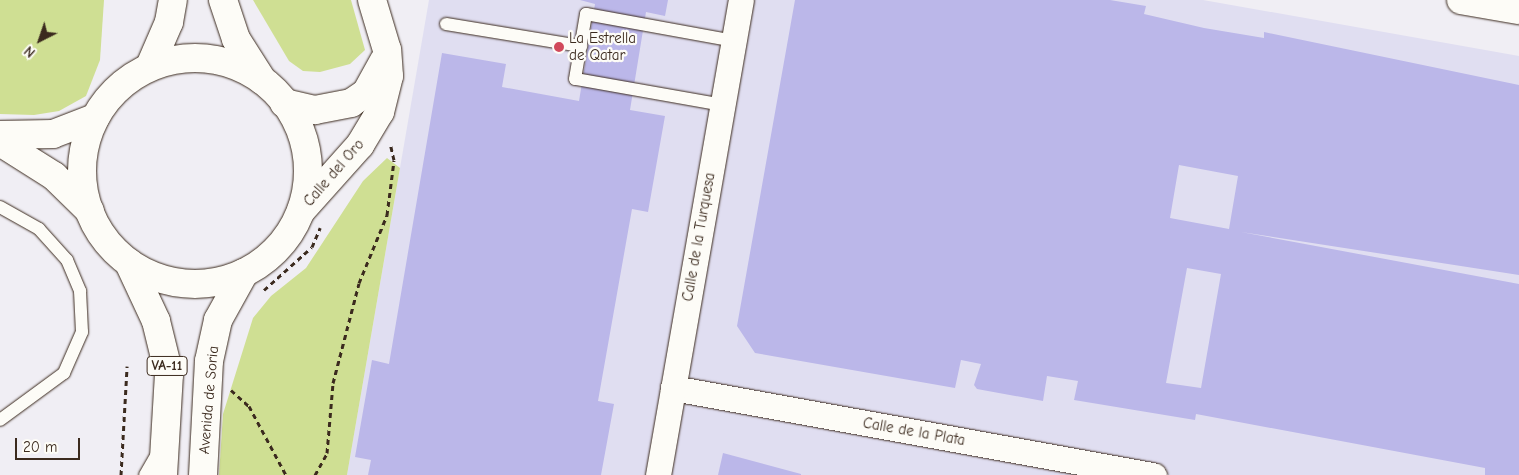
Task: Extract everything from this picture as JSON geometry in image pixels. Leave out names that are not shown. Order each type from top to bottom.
[{"type":"main road","points":[[150,66],[169,22],[173,0]]},
{"type":"main road","name":"VA-11","points":[[129,263],[164,279],[186,283],[211,282],[244,273],[286,239],[301,211],[308,161],[298,126],[284,103],[262,81],[236,39],[223,0]]},
{"type":"main road","name":"Calle del Oro","points":[[301,211],[360,146],[380,112],[389,76],[387,50],[372,0]]},
{"type":"main road","points":[[1461,0],[1519,10]]},
{"type":"main road","points":[[284,103],[315,110],[351,103],[366,93],[382,70],[387,50]]},
{"type":"main road","name":"VA-11","points":[[163,475],[169,374],[156,321],[129,263],[106,240],[90,211],[83,158],[95,118],[121,85],[150,66],[177,59],[209,59],[236,66],[262,81]]},
{"type":"main road","points":[[0,135],[53,134],[95,118]]},
{"type":"main road","points":[[0,142],[40,165],[90,211]]},
{"type":"main road","name":"Avenida de Soria","points":[[203,475],[211,352],[218,320],[244,273]]},
{"type":"street","name":"Calle de la Turquesa","points":[[658,475],[741,0]]},
{"type":"street","name":"Calle de la Plata","points":[[673,388],[1154,475]]},
{"type":"lane","points":[[723,105],[575,79],[586,14],[734,41]]},
{"type":"lane","points":[[446,24],[581,46]]},
{"type":"lane","points":[[0,207],[39,229],[67,260],[80,291],[82,332],[64,373],[0,420]]},
{"type":"lane","points":[[145,475],[165,443]]},
{"type":"path","points":[[315,475],[327,454],[333,383],[358,283],[387,215],[394,160],[388,137]]},
{"type":"path","points":[[121,475],[127,366]]},
{"type":"path","points":[[225,385],[249,406],[286,475]]},
{"type":"shaded area","points":[[429,0],[1203,0],[1519,56],[1519,475],[347,475]]},
{"type":"green space","points":[[0,0],[104,0],[100,60],[86,96],[59,111],[34,115],[0,114]]},
{"type":"green space","points":[[253,0],[351,0],[365,50],[350,64],[320,72],[303,71],[289,61]]},
{"type":"green space","points":[[387,158],[400,168],[347,475],[219,475],[223,414],[253,318],[271,296],[306,268],[363,181]]},
{"type":"building","points":[[580,0],[668,0],[665,16],[646,12],[630,110],[665,116],[648,212],[632,209],[598,401],[614,404],[601,475],[368,475],[371,460],[355,457],[372,360],[389,364],[442,53],[506,64],[502,87],[579,101],[595,4]]},
{"type":"building","points":[[795,0],[1110,0],[1146,6],[1144,14],[1204,28],[1264,38],[1264,32],[1519,85],[1519,275],[1241,232],[1519,284],[1519,475],[1485,475],[1485,468],[1196,414],[1195,420],[1074,400],[1078,381],[1047,376],[1043,401],[977,389],[974,385],[981,364],[961,360],[955,388],[755,353],[737,326]],"holes":[[[1179,165],[1238,176],[1229,229],[1170,218]],[[1187,268],[1221,274],[1201,388],[1166,383]]]},
{"type":"building","points":[[723,453],[801,474],[801,475],[718,475]]},
{"type":"place","name":"La Estrella de Qatar","points":[[559,47]]}]
